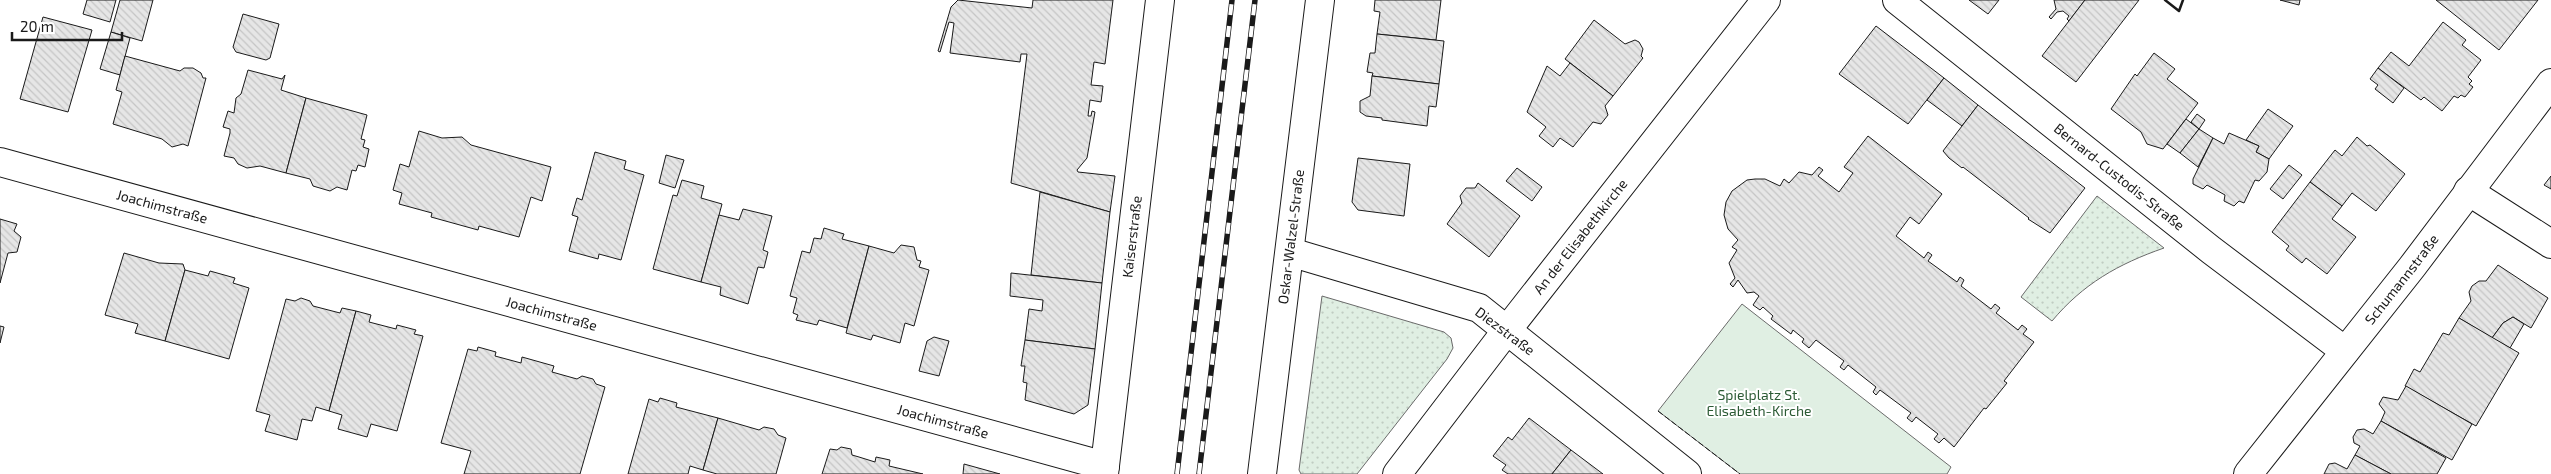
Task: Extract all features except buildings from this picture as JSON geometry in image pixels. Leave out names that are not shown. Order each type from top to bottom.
[{"type":"street","name":"Kaiserstraße","points":[[1104,470],[1160,0]]},
{"type":"street","name":"Oskar-Walzel-Straße","points":[[1262,474],[1320,0]]},
{"type":"street","name":"An der Elisabethkirche","points":[[1397,474],[1507,330],[1766,0]]},
{"type":"street","name":"Bernard-Custodis-Straße","points":[[1896,0],[2212,250],[2345,351]]},
{"type":"street","name":"Schumannstraße","points":[[2248,474],[2412,266],[2551,83]]},
{"type":"street","name":"Joachimstraße","points":[[0,162],[1104,470]]},
{"type":"street","points":[[2468,191],[2551,244]]},
{"type":"street","name":"Diezstraße","points":[[1290,252],[1479,308],[1687,474]]},
{"type":"green space","points":[[2097,196],[2164,248],[2131,261],[2102,277],[2076,296],[2052,321],[2021,297]]},
{"type":"green space","points":[[1322,296],[1444,332],[1451,338],[1453,348],[1447,359],[1357,474],[1301,474],[1299,470]]},
{"type":"green space","name":"Spielplatz St. Elisabeth-Kirche","points":[[1742,304],[1951,467],[1947,474],[1740,474],[1658,411]]},
{"type":"railway","points":[[1177,474],[1232,0]]},
{"type":"railway","points":[[1199,474],[1255,0]]},
{"type":"fence","points":[[1658,411],[1740,474]]},
{"type":"wall","points":[[2165,0],[2179,11],[2183,0]]}]
